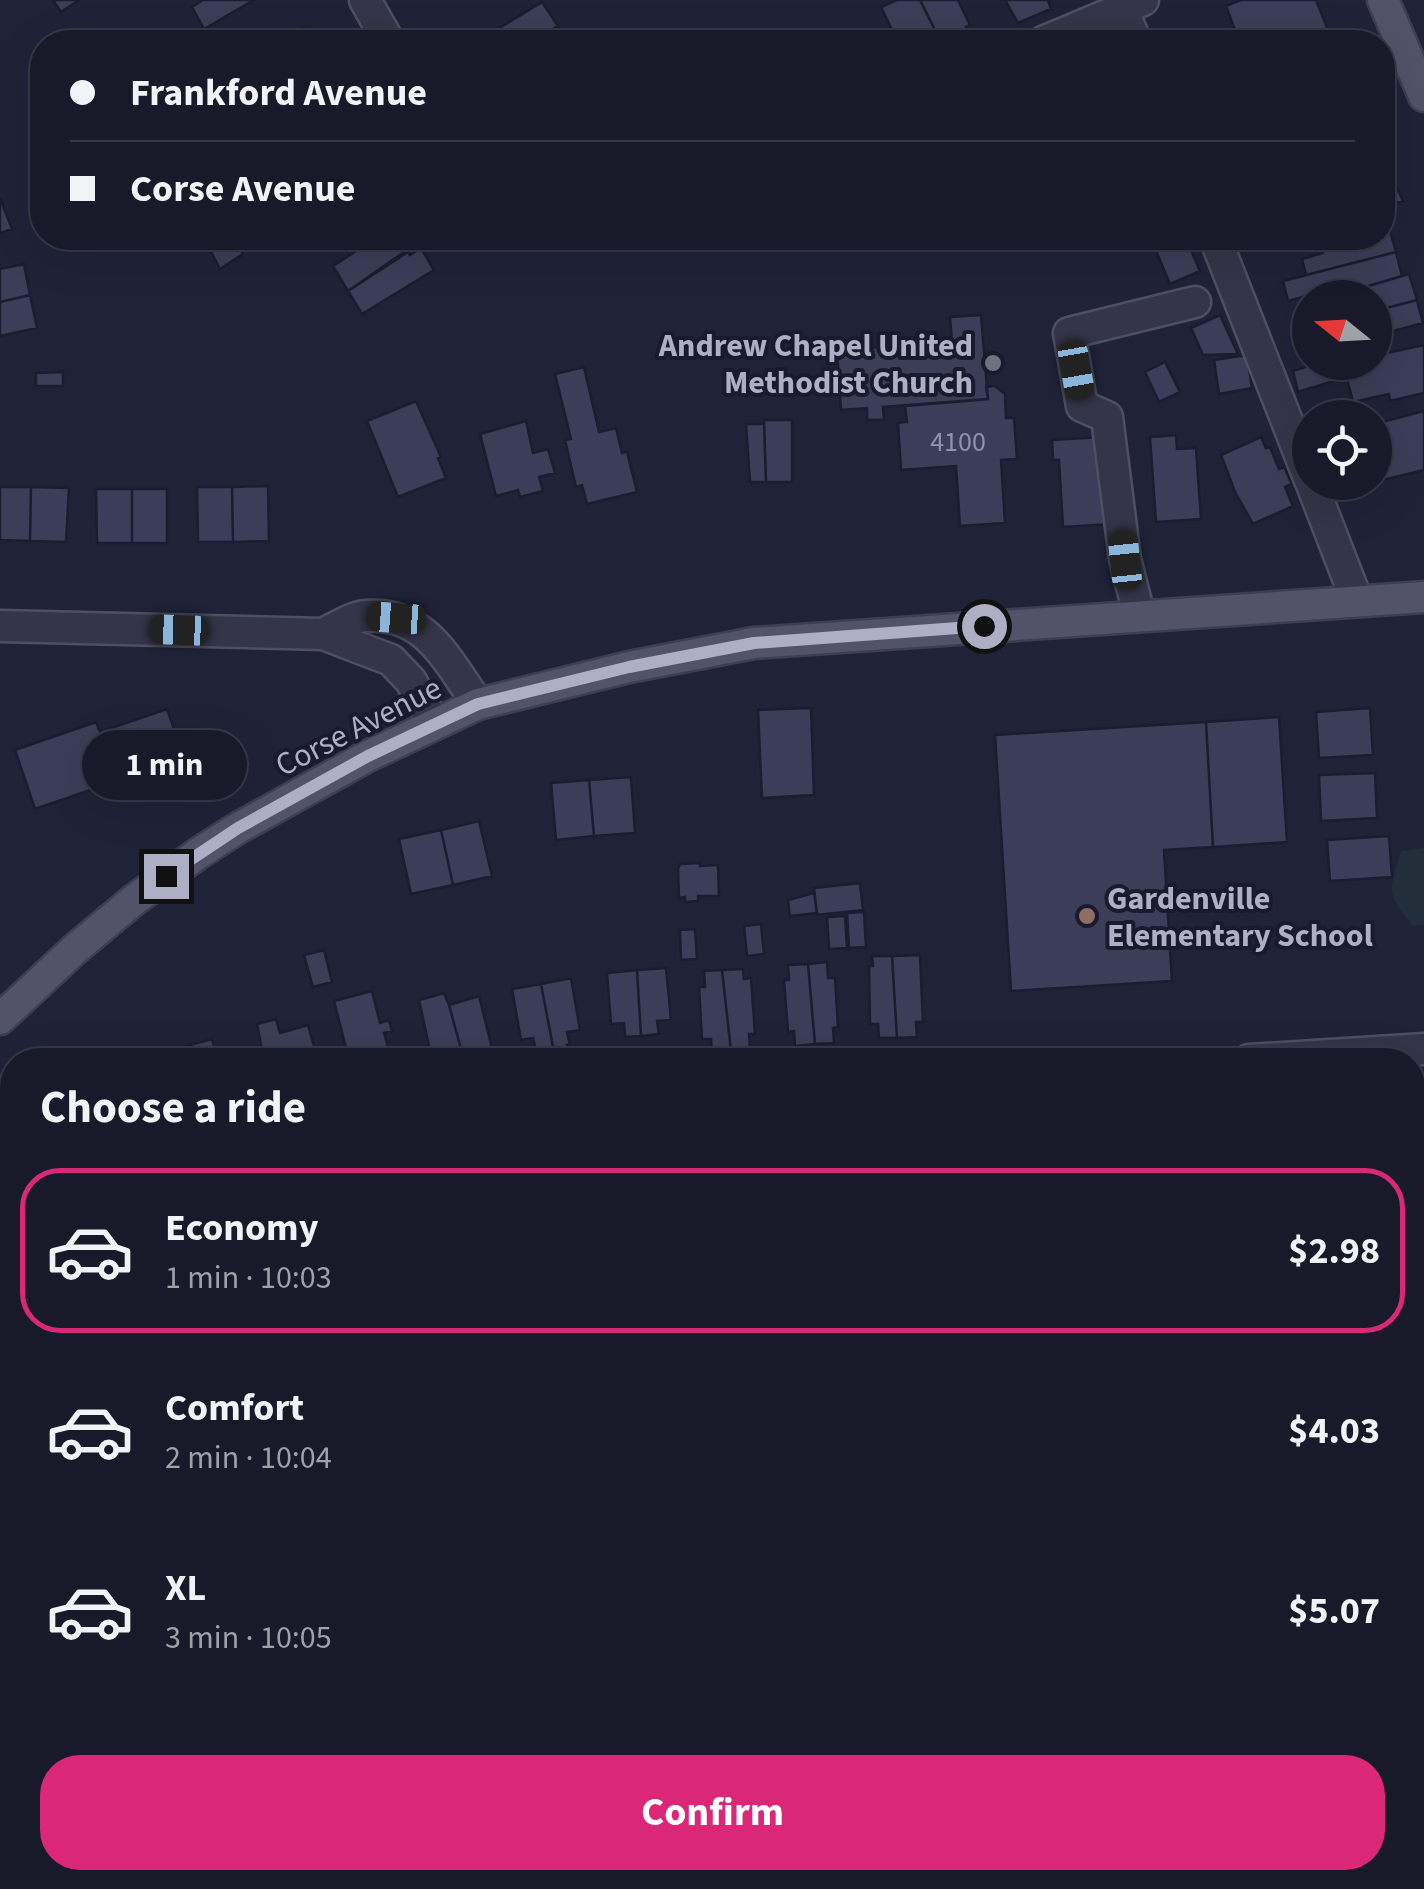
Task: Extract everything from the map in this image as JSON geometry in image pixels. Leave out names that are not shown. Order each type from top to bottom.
[{"type":"main road","points":[[1388,2],[1424,96]]},
{"type":"main road","name":"Corse Avenue","points":[[0,1019],[74,950],[199,853],[253,820],[478,704],[629,667],[754,643],[1424,597]]},
{"type":"street","points":[[365,0],[382,30]]},
{"type":"street","points":[[1071,30],[1132,4],[1135,30]]},
{"type":"street","points":[[1220,250],[1292,435]]},
{"type":"street","points":[[1138,614],[1125,560],[1107,416],[1082,406],[1069,334],[1195,302]]},
{"type":"street","points":[[1317,500],[1357,601]]},
{"type":"street","points":[[322,634],[363,616],[396,618],[414,624],[436,644],[478,704]]},
{"type":"street","points":[[0,626],[322,634],[390,660],[412,682],[434,724]]},
{"type":"shaded area","points":[[1424,848],[1424,925],[1413,926],[1394,899],[1392,884],[1401,851]]},
{"type":"building","points":[[53,0],[79,0],[61,12]]},
{"type":"building","points":[[203,0],[254,0],[204,29],[192,7]]},
{"type":"building","points":[[897,0],[920,0],[935,30],[892,30],[881,7]]},
{"type":"building","points":[[920,0],[958,0],[970,25],[967,30],[935,30]]},
{"type":"building","points":[[1005,0],[1048,0],[1051,9],[1018,23]]},
{"type":"building","points":[[1241,0],[1316,0],[1328,30],[1235,30],[1226,6]]},
{"type":"building","points":[[542,2],[558,26],[552,30],[496,30]]},
{"type":"building","points":[[1395,184],[1403,201],[1395,203]]},
{"type":"building","points":[[0,198],[12,229],[0,233]]},
{"type":"building","points":[[1395,248],[1396,252],[1306,275],[1302,259],[1323,253],[1322,250]]},
{"type":"building","points":[[241,250],[243,254],[220,269],[211,252]]},
{"type":"building","points":[[358,250],[407,250],[348,291],[333,266]]},
{"type":"building","points":[[422,250],[434,270],[362,314],[348,291],[408,252],[410,255]]},
{"type":"building","points":[[1156,250],[1191,250],[1200,271],[1170,284]]},
{"type":"building","points":[[1396,252],[1402,276],[1389,280],[1292,280],[1292,300],[1288,301],[1283,281]]},
{"type":"building","points":[[24,264],[30,295],[0,302],[0,269]]},
{"type":"building","points":[[1409,274],[1417,300],[1392,307],[1392,280],[1389,280]]},
{"type":"building","points":[[30,295],[37,328],[0,336],[0,302]]},
{"type":"building","points":[[1417,300],[1423,323],[1392,331],[1392,307]]},
{"type":"building","points":[[981,315],[988,399],[883,407],[884,420],[867,420],[867,408],[841,410],[837,350],[952,342],[950,317]]},
{"type":"building","points":[[1220,315],[1238,354],[1203,355],[1191,328]]},
{"type":"building","points":[[1424,345],[1424,393],[1392,401],[1389,394],[1352,400],[1348,380],[1392,380],[1392,352]]},
{"type":"building","points":[[1247,355],[1252,388],[1219,394],[1214,360]]},
{"type":"building","points":[[1165,362],[1180,392],[1159,402],[1145,372]]},
{"type":"building","points":[[584,367],[599,432],[616,428],[637,492],[587,504],[582,485],[576,487],[565,440],[571,439],[555,374]]},
{"type":"building","points":[[63,372],[63,386],[36,386],[36,373]]},
{"type":"building","points":[[1295,380],[1334,380],[1334,381],[1298,392]]},
{"type":"building","points":[[995,386],[1005,394],[1006,418],[1014,418],[1017,459],[1001,460],[1005,523],[960,526],[956,466],[901,470],[898,423],[907,422],[905,406],[988,399],[986,387]]},
{"type":"building","points":[[416,401],[446,478],[398,497],[367,421]]},
{"type":"building","points":[[1424,411],[1424,470],[1392,478],[1392,419]]},
{"type":"building","points":[[764,420],[792,420],[792,482],[766,482]]},
{"type":"building","points":[[526,421],[533,453],[548,449],[555,473],[539,477],[543,491],[520,497],[518,490],[496,496],[480,434]]},
{"type":"building","points":[[746,424],[764,424],[766,482],[750,482]]},
{"type":"building","points":[[1176,435],[1177,449],[1196,448],[1201,519],[1156,522],[1150,437]]},
{"type":"building","points":[[1101,437],[1111,524],[1063,527],[1059,460],[1053,460],[1052,440]]},
{"type":"building","points":[[1261,437],[1292,484],[1285,487],[1293,506],[1253,524],[1221,455]]},
{"type":"building","points":[[268,486],[269,541],[233,542],[232,487]]},
{"type":"building","points":[[0,487],[31,487],[30,541],[0,540]]},
{"type":"building","points":[[31,487],[69,488],[66,542],[30,541]]},
{"type":"building","points":[[197,487],[232,487],[233,542],[198,542]]},
{"type":"building","points":[[96,489],[132,489],[132,543],[97,543]]},
{"type":"building","points":[[132,489],[167,489],[167,543],[132,543]]},
{"type":"building","points":[[811,708],[814,795],[762,798],[758,710]]},
{"type":"building","points":[[1370,708],[1373,755],[1319,758],[1316,712]]},
{"type":"building","points":[[167,709],[184,758],[35,809],[15,750],[96,722],[100,732]]},
{"type":"building","points":[[1279,717],[1287,842],[1213,847],[1206,722]]},
{"type":"building","name":"Gardenville Elementary School","points":[[1206,722],[1213,847],[1164,850],[1172,981],[1011,991],[995,735]]},
{"type":"building","points":[[1375,773],[1377,818],[1321,821],[1319,775]]},
{"type":"building","points":[[631,777],[635,833],[594,836],[589,780]]},
{"type":"building","points":[[589,780],[594,836],[556,840],[551,783]]},
{"type":"building","points":[[479,821],[492,876],[453,885],[441,830]]},
{"type":"building","points":[[441,830],[453,885],[411,894],[399,839]]},
{"type":"building","points":[[1389,836],[1392,877],[1330,881],[1327,840]]},
{"type":"building","points":[[680,864],[718,865],[719,896],[698,896],[698,901],[685,902],[685,897],[679,898],[678,869]]},
{"type":"building","points":[[860,883],[863,910],[817,915],[814,888]]},
{"type":"building","points":[[814,893],[817,913],[790,916],[788,900]]},
{"type":"building","points":[[864,912],[866,947],[849,948],[847,913]]},
{"type":"building","points":[[845,916],[847,948],[829,949],[827,917]]},
{"type":"building","points":[[761,924],[764,954],[747,956],[744,926]]},
{"type":"building","points":[[695,929],[697,959],[681,960],[680,930]]},
{"type":"building","points":[[324,950],[332,982],[313,987],[304,955]]},
{"type":"building","points":[[920,955],[923,1022],[916,1022],[917,1037],[897,1038],[892,956]]},
{"type":"building","points":[[872,956],[892,956],[897,1038],[879,1038],[878,1024],[870,1024]]},
{"type":"building","points":[[827,962],[828,978],[835,978],[838,1027],[833,1028],[834,1043],[815,1044],[808,964]]},
{"type":"building","points":[[808,964],[815,1044],[795,1046],[794,1031],[788,1032],[784,980],[789,980],[788,965]]},
{"type":"building","points":[[666,968],[671,1020],[657,1021],[659,1034],[641,1036],[637,970]]},
{"type":"building","points":[[743,969],[744,979],[751,978],[755,1034],[749,1034],[750,1048],[731,1048],[722,970]]},
{"type":"building","points":[[637,970],[641,1036],[625,1037],[624,1023],[611,1024],[607,973]]},
{"type":"building","points":[[722,970],[731,1048],[712,1048],[711,1039],[702,1039],[699,987],[705,987],[704,971]]},
{"type":"building","points":[[571,978],[580,1030],[567,1032],[568,1048],[553,1047],[541,984]]},
{"type":"building","points":[[541,984],[553,1047],[535,1048],[533,1038],[521,1040],[512,989]]},
{"type":"building","points":[[372,991],[380,1023],[389,1020],[392,1031],[384,1033],[388,1048],[346,1048],[334,1001]]},
{"type":"building","points":[[444,993],[461,1048],[429,1048],[419,1000]]},
{"type":"building","points":[[479,996],[492,1048],[461,1048],[449,1005]]},
{"type":"building","points":[[276,1019],[280,1033],[308,1025],[315,1048],[262,1048],[257,1024]]},
{"type":"building","points":[[212,1039],[215,1048],[179,1048]]},
{"type":"place","name":"Andrew Chapel United Methodist Church","points":[[993,363]]},
{"type":"place","name":"Gardenville Elementary School","points":[[1087,916]]},
{"type":"route","points":[[166,876],[238,828],[368,756],[478,704],[629,667],[754,643],[984,626]]}]
